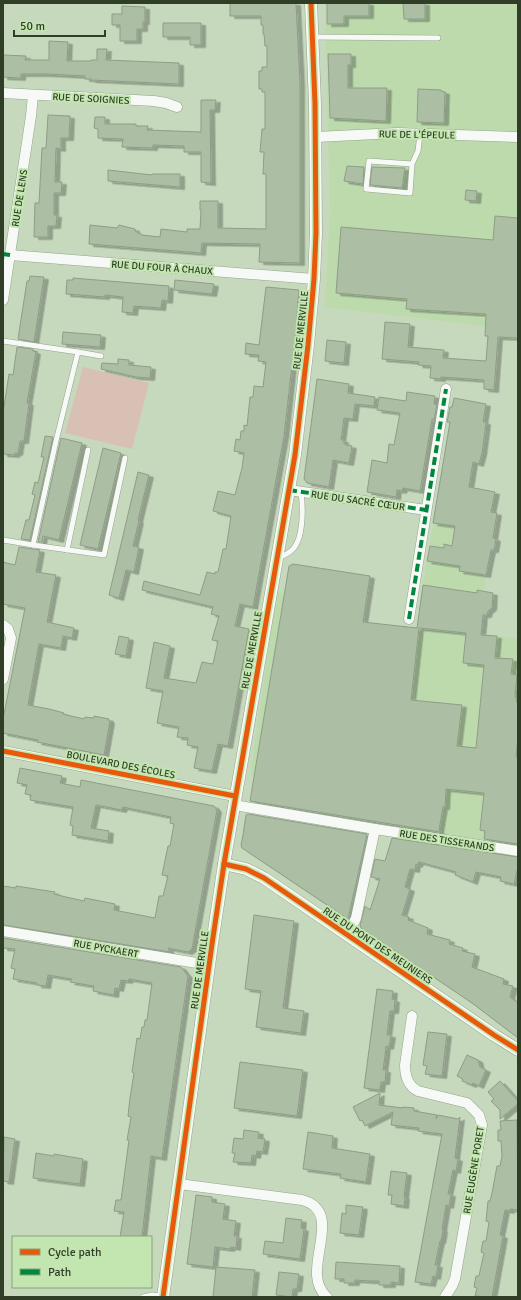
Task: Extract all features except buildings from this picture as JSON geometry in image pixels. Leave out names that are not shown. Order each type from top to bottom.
[{"type":"street","name":"RUE DE MERVILLE","points":[[163,1297],[209,965],[234,800],[277,559],[295,491],[295,455],[305,375],[314,278],[316,227],[316,137],[311,3]]},
{"type":"street","name":"RUE DE SOIGNIES","points":[[3,93],[154,100],[177,107]]},
{"type":"street","name":"RUE DE LENS","points":[[3,300],[30,124],[33,95]]},
{"type":"street","name":"RUE DE L'ÉPEULE","points":[[316,137],[385,133],[518,137]]},
{"type":"street","name":"RUE DU FOUR À CHAUX","points":[[10,255],[314,278]]},
{"type":"street","points":[[409,619],[446,389]]},
{"type":"street","name":"RUE DU SACRÉ CŒUR","points":[[295,491],[426,510]]},
{"type":"street","points":[[3,624],[8,629],[11,638],[3,679]]},
{"type":"street","name":"BOULEVARD DES ÉCOLES","points":[[3,751],[234,800]]},
{"type":"street","name":"RUE DES TISSERANDS","points":[[234,800],[376,829],[518,850]]},
{"type":"street","points":[[348,935],[356,918],[376,829]]},
{"type":"street","name":"RUE DU PONT DES MEUNIERS","points":[[224,864],[246,869],[258,874],[518,1050]]},
{"type":"street","name":"RUE PYCKAERT","points":[[3,931],[209,965]]},
{"type":"street","name":"RUE EUGÈNE PORET","points":[[412,1016],[405,1066],[407,1081],[418,1092],[467,1103],[478,1115],[482,1125],[454,1279],[452,1286],[444,1297]]},
{"type":"street","points":[[179,1184],[302,1200],[313,1205],[320,1214],[323,1225],[316,1277],[319,1288],[327,1297]]},
{"type":"lane","points":[[313,37],[438,38]]},
{"type":"lane","points":[[412,164],[369,161],[366,189],[410,193],[412,164],[418,151],[420,134]]},
{"type":"lane","points":[[3,341],[101,356]]},
{"type":"lane","points":[[33,545],[56,441],[78,352]]},
{"type":"lane","points":[[67,550],[88,450]]},
{"type":"lane","points":[[3,540],[104,555],[125,458]]},
{"type":"lane","points":[[277,559],[292,550],[297,542],[303,507],[295,491]]},
{"type":"lane","points":[[144,1297],[152,1295],[163,1297]]},
{"type":"shaded area","points":[[325,3],[518,3],[518,330],[325,307],[330,214]]},
{"type":"shaded area","points":[[83,367],[149,383],[132,449],[65,433]]},
{"type":"shaded area","points":[[437,503],[497,513],[483,594],[423,585]]},
{"type":"shaded area","points":[[277,592],[319,598],[318,618],[518,638],[518,845],[439,835],[443,808],[334,785],[250,776]]},
{"type":"marked path","points":[[3,254],[10,255]]},
{"type":"marked path","points":[[409,619],[446,389]]},
{"type":"marked path","points":[[289,490],[426,510]]},
{"type":"cycle path","points":[[163,1297],[224,864],[295,455],[308,345],[314,279],[316,233],[315,104],[311,3]]},
{"type":"cycle path","points":[[3,751],[235,796]]},
{"type":"cycle path","points":[[224,864],[246,869],[264,878],[518,1050]]}]
